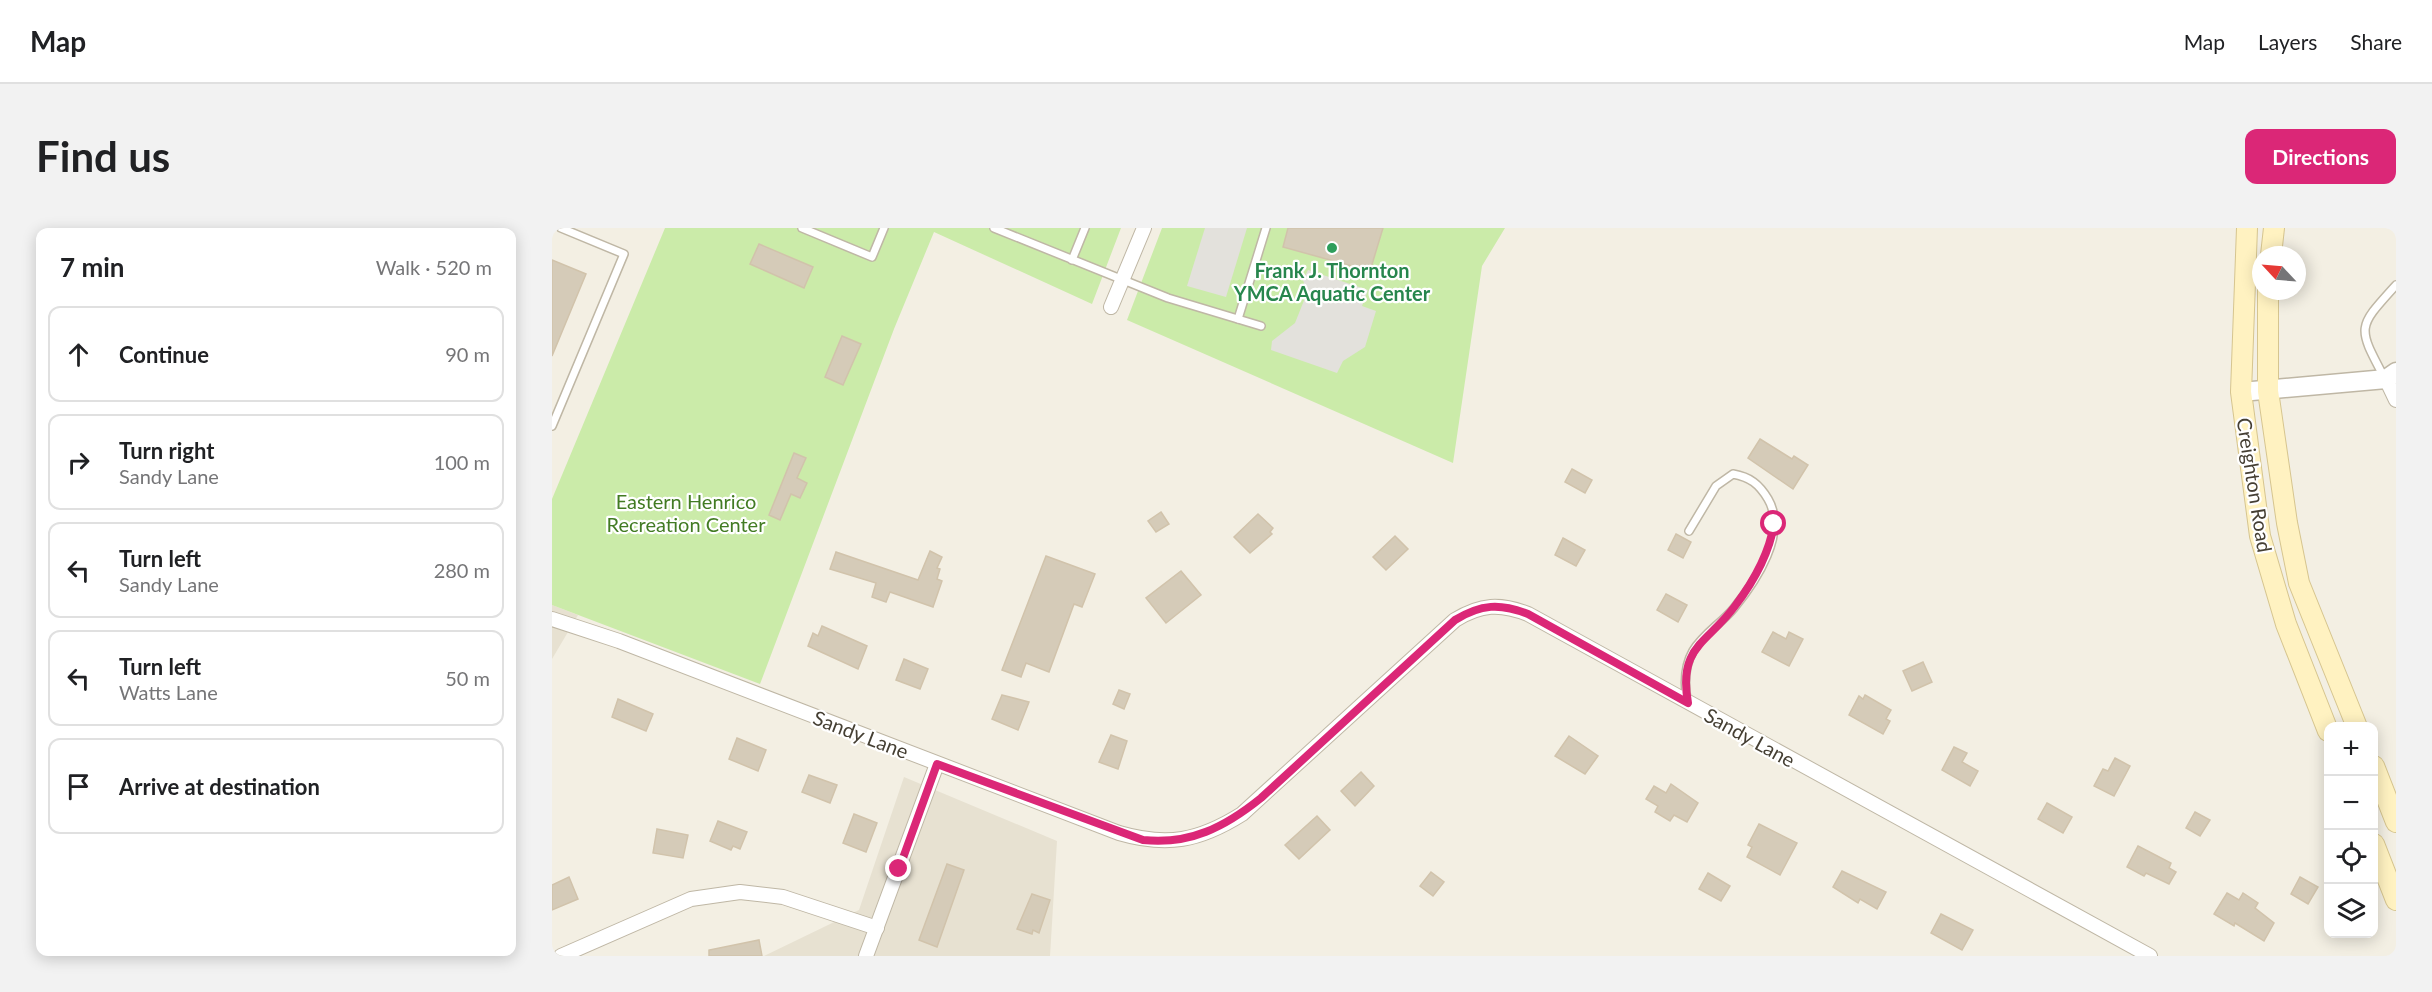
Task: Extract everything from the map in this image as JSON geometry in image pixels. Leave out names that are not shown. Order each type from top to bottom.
[{"type":"main road","name":"Creighton Road","points":[[2247,228],[2241,392],[2260,536],[2286,624],[2324,722]]},
{"type":"main road","points":[[2272,246],[2274,228]]},
{"type":"main road","name":"Creighton Road","points":[[2268,300],[2268,391],[2287,523],[2299,583],[2355,722]]},
{"type":"main road","points":[[2377,776],[2396,822]]},
{"type":"main road","points":[[2378,856],[2396,900]]},
{"type":"street","points":[[1112,307],[1144,228]]},
{"type":"street","points":[[2241,392],[2268,391],[2391,376],[2396,400]]},
{"type":"street","name":"Sandy Lane","points":[[552,619],[619,641],[1119,833],[1150,841],[1186,839],[1211,831],[1242,814],[1455,620],[1483,606],[1509,607],[1528,614],[2150,956]]},
{"type":"street","points":[[866,956],[937,764]]},
{"type":"street","points":[[561,956],[691,899],[740,892],[783,897],[877,928]]},
{"type":"lane","points":[[552,426],[624,254],[561,228]]},
{"type":"lane","points":[[802,228],[872,257],[884,228]]},
{"type":"lane","points":[[994,228],[1123,281],[1261,326]]},
{"type":"lane","points":[[1072,260],[1085,228]]},
{"type":"lane","points":[[1238,319],[1266,228]]},
{"type":"lane","points":[[2391,376],[2364,339],[2367,319],[2396,285]]},
{"type":"lane","points":[[1688,703],[1684,681],[1693,651],[1734,608],[1762,564],[1771,544],[1774,524],[1771,505],[1762,489],[1748,477],[1733,474],[1716,486],[1689,531]]},
{"type":"shaded area","points":[[1205,228],[1247,228],[1226,297],[1187,286]]},
{"type":"shaded area","points":[[1308,270],[1368,290],[1362,306],[1376,311],[1365,347],[1343,361],[1337,373],[1271,350],[1272,341],[1295,323],[1307,293],[1303,280]]},
{"type":"shaded area","points":[[552,605],[578,615],[552,659]]},
{"type":"shaded area","points":[[904,777],[1057,841],[1050,956],[764,956],[859,910]]},
{"type":"green space","name":"Eastern Henrico Recreation Center","points":[[665,228],[1121,228],[1092,304],[934,232],[894,329],[760,684],[552,605],[552,499]]},
{"type":"green space","points":[[1162,228],[1505,228],[1482,266],[1453,463],[1127,320]]},
{"type":"building","name":"Frank J. Thornton YMCA Aquatic Center","points":[[1288,228],[1383,228],[1370,271],[1283,247]]},
{"type":"building","points":[[759,244],[813,267],[804,288],[750,264]]},
{"type":"building","points":[[552,260],[586,274],[552,356]]},
{"type":"building","points":[[842,336],[861,344],[843,385],[825,377]]},
{"type":"building","points":[[1760,439],[1792,459],[1794,456],[1808,465],[1793,489],[1748,458]]},
{"type":"building","points":[[794,453],[806,458],[797,478],[807,483],[800,498],[791,494],[780,520],[769,515]]},
{"type":"building","points":[[1572,469],[1592,480],[1585,493],[1565,482]]},
{"type":"building","points":[[1161,512],[1169,524],[1156,532],[1148,521]]},
{"type":"building","points":[[1258,514],[1273,528],[1270,532],[1272,534],[1250,553],[1234,537]]},
{"type":"building","points":[[1676,534],[1691,542],[1683,558],[1668,550]]},
{"type":"building","points":[[1395,536],[1408,549],[1386,570],[1373,557]]},
{"type":"building","points":[[1563,538],[1585,550],[1576,566],[1555,555]]},
{"type":"building","points":[[930,551],[942,557],[937,568],[940,569],[937,579],[942,581],[933,607],[890,592],[886,602],[872,597],[876,583],[830,569],[836,552],[918,580]]},
{"type":"building","points":[[1046,556],[1095,574],[1082,607],[1074,604],[1049,672],[1026,663],[1021,677],[1002,670]]},
{"type":"building","points":[[1181,571],[1201,595],[1166,623],[1146,598]]},
{"type":"building","points":[[1666,594],[1687,605],[1678,622],[1657,610]]},
{"type":"building","points":[[822,626],[867,646],[858,669],[808,646],[813,633],[818,636]]},
{"type":"building","points":[[1773,632],[1786,639],[1789,632],[1803,639],[1789,666],[1762,652]]},
{"type":"building","points":[[904,659],[928,669],[920,689],[896,680]]},
{"type":"building","points":[[1923,662],[1932,682],[1912,691],[1903,671]]},
{"type":"building","points":[[1119,690],[1130,694],[1124,709],[1113,704]]},
{"type":"building","points":[[1002,695],[1029,702],[1018,730],[992,719]]},
{"type":"building","points":[[1865,695],[1891,710],[1886,719],[1890,721],[1883,734],[1849,715],[1859,696],[1863,699]]},
{"type":"building","points":[[618,699],[653,714],[646,731],[612,717]]},
{"type":"building","points":[[1111,735],[1127,741],[1118,769],[1099,762]]},
{"type":"building","points":[[1569,736],[1598,756],[1585,774],[1555,756]]},
{"type":"building","points":[[737,738],[766,750],[758,771],[729,759]]},
{"type":"building","points":[[1954,747],[1967,753],[1962,762],[1978,771],[1970,786],[1942,770]]},
{"type":"building","points":[[2115,758],[2130,766],[2114,796],[2094,786],[2103,769],[2108,771]]},
{"type":"building","points":[[1361,772],[1374,786],[1355,806],[1341,791]]},
{"type":"building","points":[[809,775],[837,785],[830,803],[802,792]]},
{"type":"building","points":[[1671,784],[1698,803],[1687,822],[1674,815],[1670,821],[1655,812],[1658,806],[1646,799],[1654,786],[1666,793]]},
{"type":"building","points":[[2047,803],[2072,817],[2063,833],[2038,819]]},
{"type":"building","points":[[2195,812],[2210,820],[2200,836],[2186,828]]},
{"type":"building","points":[[854,814],[877,823],[866,852],[843,843]]},
{"type":"building","points":[[1317,816],[1330,830],[1299,859],[1285,845]]},
{"type":"building","points":[[718,821],[747,832],[740,849],[733,846],[731,850],[710,841]]},
{"type":"building","points":[[1759,824],[1797,843],[1780,875],[1747,857],[1752,847],[1748,845]]},
{"type":"building","points":[[657,829],[688,835],[683,858],[653,853]]},
{"type":"building","points":[[2138,846],[2171,863],[2169,868],[2176,872],[2169,884],[2146,873],[2144,876],[2127,867]]},
{"type":"building","points":[[947,864],[964,870],[937,947],[919,940]]},
{"type":"building","points":[[1842,871],[1886,892],[1877,909],[1860,899],[1858,903],[1833,887]]},
{"type":"building","points":[[1431,872],[1444,882],[1433,896],[1420,886]]},
{"type":"building","points":[[1708,873],[1730,886],[1721,901],[1699,889]]},
{"type":"building","points":[[569,877],[578,899],[552,910],[552,885]]},
{"type":"building","points":[[2300,877],[2318,887],[2308,904],[2291,894]]},
{"type":"building","points":[[2227,893],[2239,900],[2243,893],[2258,903],[2255,908],[2274,923],[2264,941],[2235,923],[2234,926],[2214,914]]},
{"type":"building","points":[[1032,894],[1050,900],[1039,933],[1033,930],[1032,934],[1017,929]]},
{"type":"building","points":[[1941,914],[1973,930],[1962,950],[1931,933]]},
{"type":"building","points":[[759,940],[762,956],[709,956],[709,950]]},
{"type":"place","name":"Frank J. Thornton YMCA Aquatic Center","points":[[1332,248]]},
{"type":"route","points":[[899,869],[937,764],[1143,840],[1171,841],[1211,831],[1242,814],[1261,798],[1455,620],[1483,606],[1502,605],[1528,614],[1688,703],[1684,681],[1693,651],[1734,608],[1748,588],[1771,544],[1774,524]]}]
